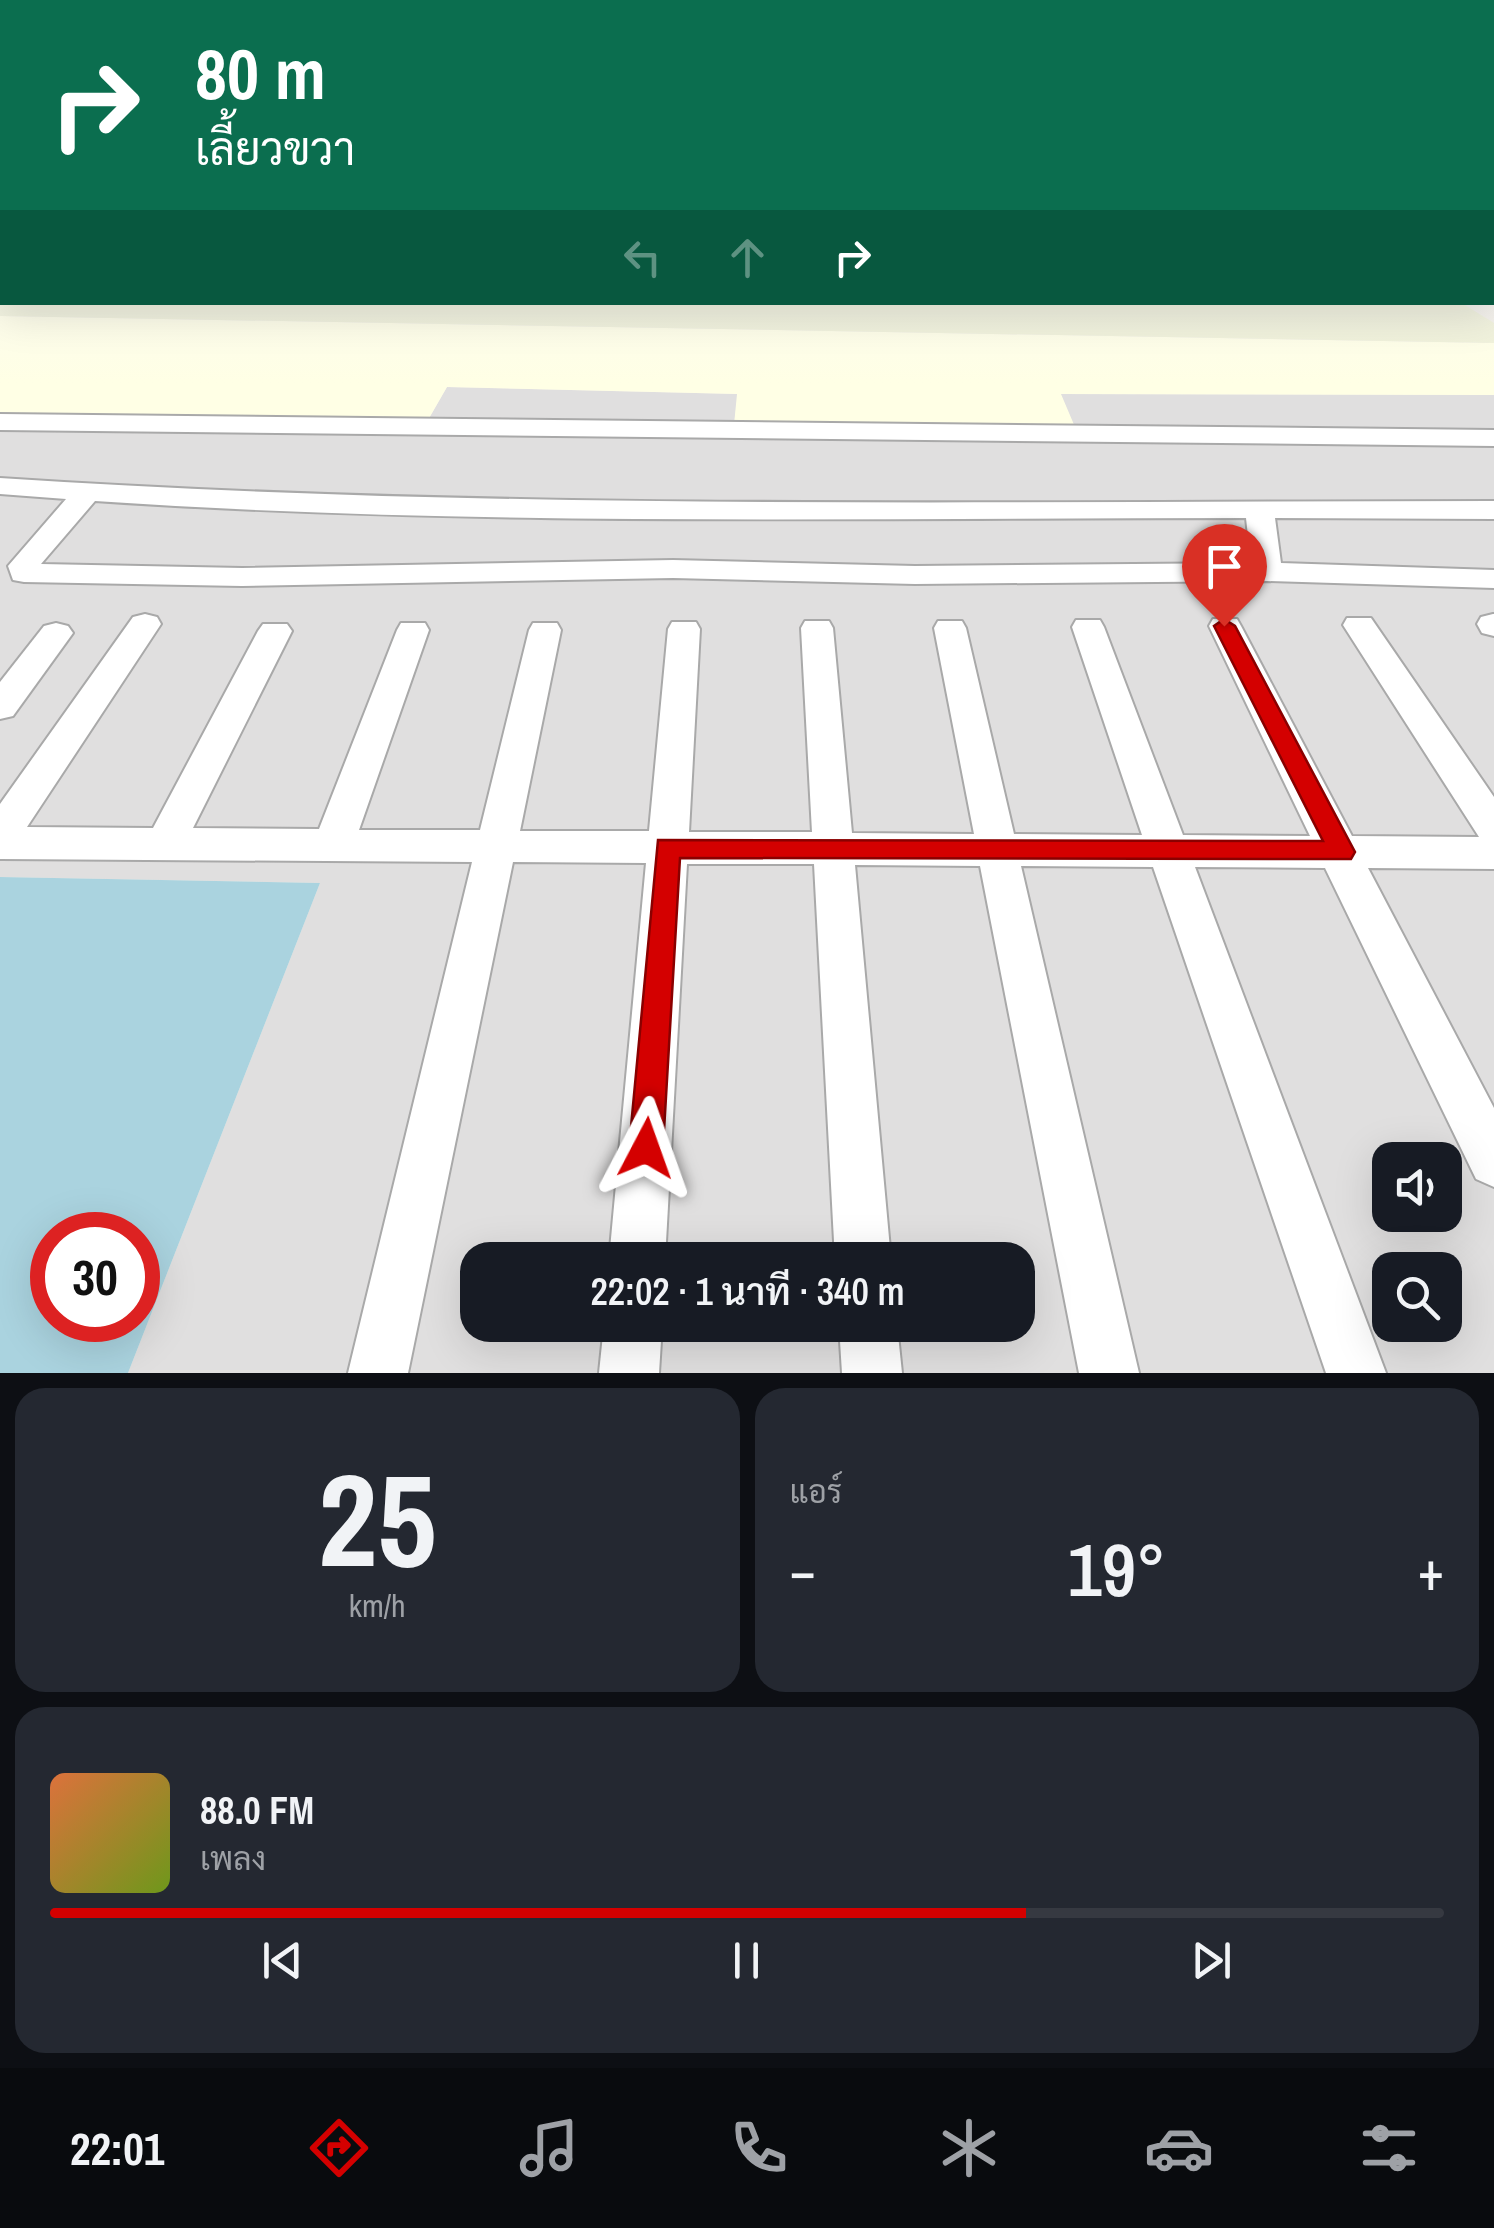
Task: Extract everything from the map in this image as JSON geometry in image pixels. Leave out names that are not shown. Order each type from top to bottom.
[{"type":"street","points":[[0,422],[1494,438]]},
{"type":"street","points":[[0,486],[220,501],[644,509],[1494,510]]},
{"type":"street","points":[[89,490],[24,566],[24,573],[242,577],[673,569],[955,576],[1268,572],[1494,580]]},
{"type":"street","points":[[644,509],[673,569]]},
{"type":"street","points":[[1259,510],[1268,572]]},
{"type":"street","points":[[0,835],[145,624]]},
{"type":"street","points":[[1358,625],[1494,828]]},
{"type":"street","points":[[1224,626],[1342,852],[1494,1162]]},
{"type":"street","points":[[1088,627],[1356,1373]]},
{"type":"street","points":[[817,628],[863,1242]]},
{"type":"street","points":[[950,628],[1109,1373]]},
{"type":"street","points":[[639,1242],[684,629]]},
{"type":"street","points":[[334,845],[412,630]]},
{"type":"street","points":[[378,1373],[545,630]]},
{"type":"street","points":[[0,707],[56,632]]},
{"type":"street","points":[[164,844],[275,632]]},
{"type":"street","points":[[0,843],[1494,853]]},
{"type":"street","points":[[629,1373],[632,1342]]},
{"type":"street","points":[[869,1342],[872,1373]]},
{"type":"shaded area","points":[[0,305],[1465,305],[1494,323],[1494,343],[0,316]]},
{"type":"shaded area","points":[[0,316],[1494,343],[1494,395],[1061,394],[1075,427],[734,425],[737,394],[447,387],[428,420],[0,414]]},
{"type":"shaded area","points":[[447,387],[738,394],[734,425],[1074,426],[1060,394],[1494,395],[1494,1373],[128,1373],[140,1342],[160,1342],[160,1291],[320,883],[0,877],[0,414],[428,420]]},
{"type":"water","points":[[0,877],[320,883],[160,1291],[160,1212],[30,1212],[30,1342],[140,1342],[128,1373],[0,1373]]},
{"type":"route","points":[[646,1148],[668,848],[1342,852],[1224,626]]}]
